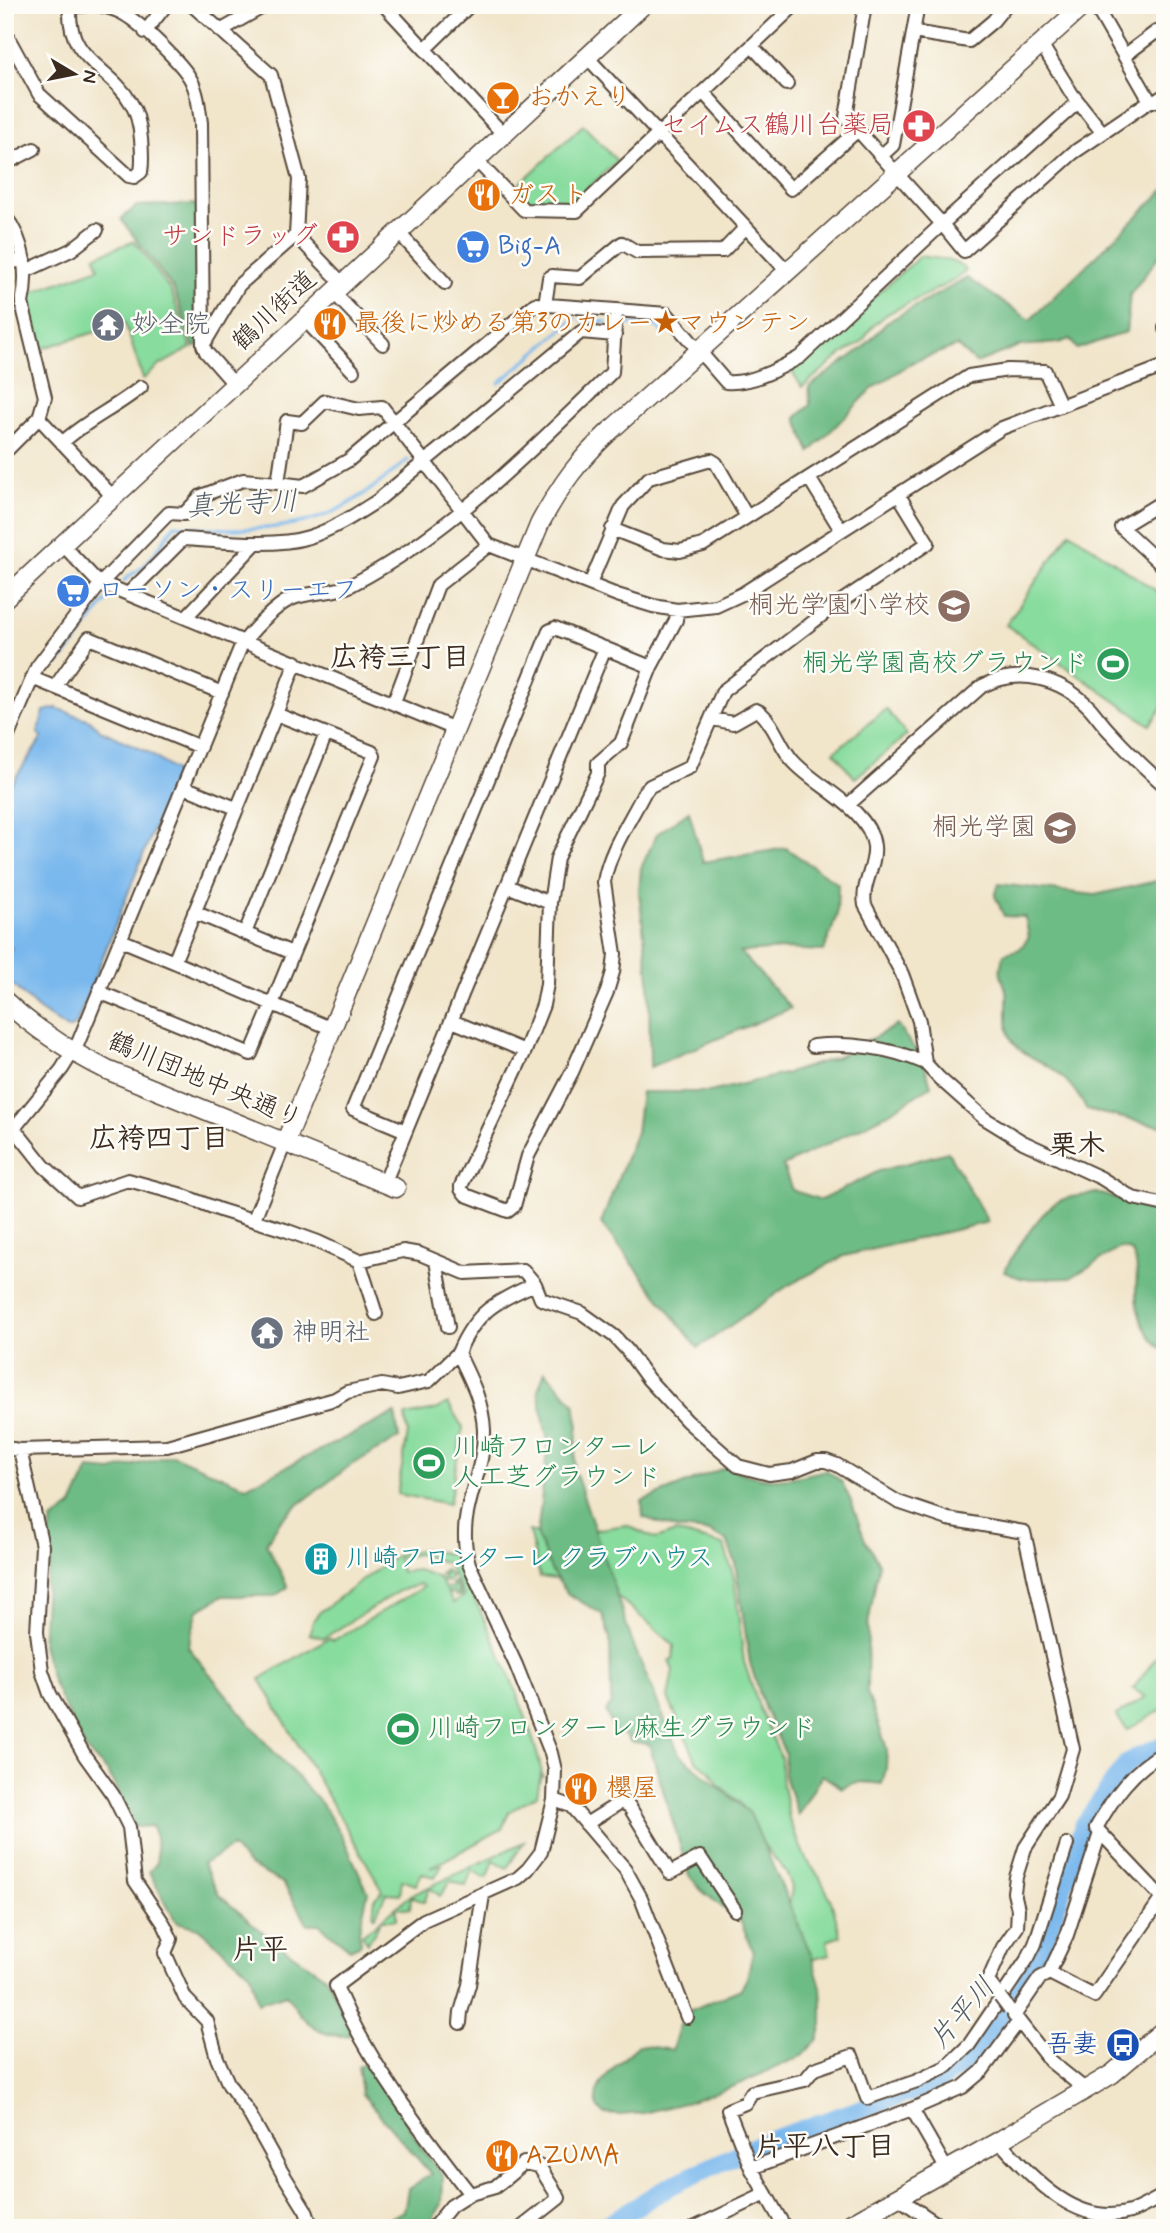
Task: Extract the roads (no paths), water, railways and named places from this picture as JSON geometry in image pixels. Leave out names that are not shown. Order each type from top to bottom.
[{"type":"street","points":[[5,32],[39,94],[129,176],[134,177],[141,172],[142,151],[140,125],[131,103],[87,59],[74,37],[69,20],[70,7],[88,5]]},
{"type":"street","points":[[98,5],[127,16],[180,64],[191,80],[198,100],[201,123],[203,345],[235,385]]},
{"type":"street","points":[[145,32],[166,5]]},
{"type":"street","points":[[192,5],[271,75],[299,179],[296,235],[383,344]]},
{"type":"street","points":[[220,31],[266,5]]},
{"type":"street","points":[[384,5],[504,135]]},
{"type":"street","points":[[425,49],[470,5]]},
{"type":"street","name":"鶴川街道","points":[[5,598],[643,5]]},
{"type":"street","points":[[476,160],[524,210],[577,211],[794,5]]},
{"type":"street","points":[[865,5],[846,117],[964,251],[1073,153],[1150,101],[1156,101],[1165,95]]},
{"type":"street","points":[[881,156],[893,145],[918,5]]},
{"type":"street","points":[[914,32],[969,41],[1006,5]]},
{"type":"street","points":[[254,1219],[526,559],[545,514],[561,486],[582,457],[1084,5]]},
{"type":"street","points":[[1096,5],[1150,101]]},
{"type":"street","points":[[1124,56],[1156,32],[1165,35]]},
{"type":"street","points":[[1041,44],[1078,102],[1102,132]]},
{"type":"street","points":[[752,46],[787,84]]},
{"type":"street","points":[[587,57],[787,271]]},
{"type":"street","points":[[702,92],[791,189],[858,131]]},
{"type":"street","points":[[5,743],[37,667],[101,583],[169,513],[184,514],[201,496],[243,480],[303,486],[349,460],[535,304],[667,314],[726,382],[740,383],[782,367],[800,357],[1078,102]]},
{"type":"street","points":[[5,164],[34,149]]},
{"type":"street","points":[[5,216],[15,228],[25,265],[22,303],[45,397],[39,418],[5,452]]},
{"type":"street","points":[[545,305],[548,278],[552,275],[580,278],[622,243],[638,252],[723,251],[745,228]]},
{"type":"street","points":[[5,263],[25,265],[71,250],[97,230]]},
{"type":"street","points":[[399,233],[445,283]]},
{"type":"street","points":[[203,345],[239,285],[296,235]]},
{"type":"street","points":[[15,1128],[73,1053],[245,641],[291,598],[351,586],[418,544],[537,445],[612,372],[616,310]]},
{"type":"street","points":[[305,320],[352,363]]},
{"type":"street","points":[[128,594],[183,539],[256,543],[307,538],[342,523],[377,502],[580,332],[615,335]]},
{"type":"street","points":[[278,483],[287,421],[302,423],[325,401],[359,409],[382,407],[489,544],[653,606],[677,610],[716,606],[742,594],[1002,428],[1165,366]]},
{"type":"street","points":[[612,529],[663,549],[680,551],[703,545],[969,376],[1008,370],[1045,370],[1061,406]]},
{"type":"street","points":[[62,443],[76,430],[123,402],[141,387]]},
{"type":"street","points":[[39,418],[114,498]]},
{"type":"street","points":[[590,584],[623,506],[649,478],[711,460],[716,463],[747,517]]},
{"type":"street","points":[[809,478],[841,530]]},
{"type":"street","points":[[677,610],[676,620],[651,667],[621,743],[598,763],[598,773],[557,858],[550,903],[547,984],[543,1005],[525,1051],[461,1189],[466,1195],[508,1211],[514,1206],[528,1156],[572,1072],[607,992],[615,954],[604,882],[607,867],[644,793],[650,786],[690,767],[723,691],[830,609],[928,543],[898,494]]},
{"type":"street","points":[[1165,500],[1121,527],[1165,568]]},
{"type":"street","points":[[186,617],[256,543]]},
{"type":"street","points":[[394,702],[438,585],[489,544]]},
{"type":"street","points":[[63,545],[94,579],[101,583],[456,729]]},
{"type":"street","points":[[406,1131],[353,1109],[552,628],[651,667]]},
{"type":"street","points":[[55,687],[89,638],[222,693]]},
{"type":"street","points":[[390,1186],[406,1131],[605,648]]},
{"type":"street","points":[[174,962],[296,662]]},
{"type":"street","points":[[848,805],[982,686],[993,680],[1017,676],[1046,678],[1072,693],[1089,707],[1125,749],[1165,786]]},
{"type":"street","points":[[32,678],[200,747]]},
{"type":"street","points":[[712,719],[733,723],[756,710],[760,712],[785,752],[799,768],[860,816],[874,845],[873,862],[863,895],[865,905],[902,974],[919,1021],[925,1063]]},
{"type":"street","points":[[99,992],[251,1054],[374,756],[372,752],[276,713]]},
{"type":"street","points":[[245,933],[326,734]]},
{"type":"street","points":[[184,787],[236,807]]},
{"type":"street","points":[[507,886],[550,903]]},
{"type":"street","points":[[194,912],[292,953]]},
{"type":"street","points":[[121,940],[333,1029]]},
{"type":"street","name":"鶴川団地中央通り","points":[[5,1001],[41,1032],[73,1053],[107,1070],[390,1186]]},
{"type":"street","points":[[452,1021],[525,1051]]},
{"type":"street","points":[[813,1046],[834,1044],[902,1053],[925,1063],[961,1100],[1023,1142],[1074,1165],[1133,1198],[1165,1205]]},
{"type":"street","points":[[5,1117],[44,1166],[78,1197],[128,1180],[254,1219],[318,1242],[359,1261],[403,1251],[413,1252],[465,1273],[523,1270],[535,1284],[541,1299],[582,1313],[614,1336],[687,1422],[738,1466],[769,1474],[793,1471],[817,1461],[826,1461],[898,1502],[948,1519],[1024,1532],[1073,1749],[1059,1796],[1025,1848],[1014,1892],[1018,1909],[1017,1927],[1003,1947],[988,1981],[1050,2061],[1086,2090]]},
{"type":"street","points":[[359,1261],[376,1314]]},
{"type":"street","points":[[436,1261],[448,1327]]},
{"type":"street","points":[[5,1448],[20,1450],[167,1446],[323,1403],[347,1392],[382,1385],[398,1388],[429,1381],[458,1353],[466,1334],[486,1308],[535,1284]]},
{"type":"street","points":[[458,1353],[476,1391],[484,1433],[466,1513],[463,1544],[468,1564],[516,1665],[551,1753],[555,1770],[554,1800],[541,1852],[518,1878],[424,1920],[336,1986],[353,2023],[425,2136],[470,2194]]},
{"type":"street","points":[[20,1450],[42,1546],[37,1632],[42,1671],[50,1694],[85,1756],[113,1795],[129,1827],[135,1881],[171,1938],[165,1953],[184,1998],[207,2021],[225,2077],[306,2211],[312,2228]]},
{"type":"street","points":[[1049,1973],[1094,1996],[1163,1900],[1096,1828],[1113,1797],[1135,1773],[1165,1752]]},
{"type":"street","points":[[554,1800],[571,1806],[625,1869],[641,1898],[687,2017]]},
{"type":"street","points":[[586,1824],[621,1802],[629,1806],[670,1873],[700,1857],[735,1910]]},
{"type":"street","points":[[749,2164],[912,2109],[963,2087],[982,2071],[1014,2016],[1040,1978],[1049,1973],[1067,1935],[1100,1833]]},
{"type":"street","points":[[785,2228],[749,2164],[728,2110],[745,2103],[752,2092],[806,2080],[814,2069],[852,2056],[867,2098],[917,2081],[946,2067],[982,2027],[1028,1958],[1067,1844]]},
{"type":"street","points":[[460,2023],[483,1895]]},
{"type":"street","points":[[843,2228],[1086,2090],[1112,2074],[1164,2032]]},
{"type":"street","points":[[912,2109],[947,2170]]},
{"type":"street","points":[[999,2141],[1029,2174],[1059,2198],[1102,2222],[1165,2195]]},
{"type":"street","points":[[433,2228],[451,2206],[470,2194],[495,2187],[524,2163],[540,2166],[559,2197],[521,2228]]},
{"type":"street","points":[[694,2228],[766,2194]]},
{"type":"street","points":[[897,2197],[937,2224],[935,2228]]},
{"type":"water","points":[[56,708],[90,720],[100,730],[148,752],[176,772],[77,1022],[67,1029],[38,1009],[5,978],[5,960],[12,949],[5,941],[5,793],[42,738],[38,733],[44,711]]},
{"type":"waterway","name":"真光寺川","points":[[499,383],[575,319]]},
{"type":"waterway","name":"真光寺川","points":[[582,320],[606,322]]},
{"type":"waterway","name":"真光寺川","points":[[626,324],[657,326],[664,334]]},
{"type":"waterway","name":"真光寺川","points":[[124,581],[148,562],[175,525],[258,529],[301,523],[348,504],[408,460]]},
{"type":"waterway","name":"真光寺川","points":[[52,668],[68,652],[109,598]]},
{"type":"waterway","name":"片平川","points":[[601,2228],[668,2187],[760,2144],[919,2089],[944,2078],[970,2056],[1022,1988],[1043,1946],[1084,1825],[1128,1762],[1165,1744]]},
{"type":"place","name":"おかえり","points":[[503,98]]},
{"type":"place","name":"セイムス鶴川台薬局","points":[[919,126]]},
{"type":"place","name":"ガスト","points":[[484,195]]},
{"type":"place","name":"サンドラッグ","points":[[343,237]]},
{"type":"place","name":"Big-A","points":[[473,247]]},
{"type":"place","name":"最後に炒める第3のカレー★マウンテン","points":[[330,324]]},
{"type":"place","name":"妙全院","points":[[108,325]]},
{"type":"place","name":"ローソン・スリーエフ","points":[[73,591]]},
{"type":"place","name":"桐光学園小学校","points":[[954,606]]},
{"type":"place","name":"桐光学園高校グラウンド","points":[[1113,664]]},
{"type":"place","name":"桐光学園","points":[[1060,828]]},
{"type":"place","name":"神明社","points":[[267,1333]]},
{"type":"place","name":"川崎フロンターレ 人工芝グラウンド","points":[[429,1463]]},
{"type":"place","name":"川崎フロンターレ クラブハウス","points":[[321,1559]]},
{"type":"place","name":"川崎フロンターレ麻生グラウンド","points":[[403,1729]]},
{"type":"place","name":"櫻屋","points":[[581,1789]]},
{"type":"place","name":"吾妻","points":[[1123,2045]]},
{"type":"place","name":"AZUMA","points":[[502,2156]]},
{"type":"district","name":"広袴三丁目","points":[[400,658]]},
{"type":"district","name":"広袴四丁目","points":[[159,1139]]},
{"type":"district","name":"栗木","points":[[1077,1146]]},
{"type":"district","name":"片平","points":[[260,1950]]},
{"type":"district","name":"片平八丁目","points":[[825,2147]]}]
